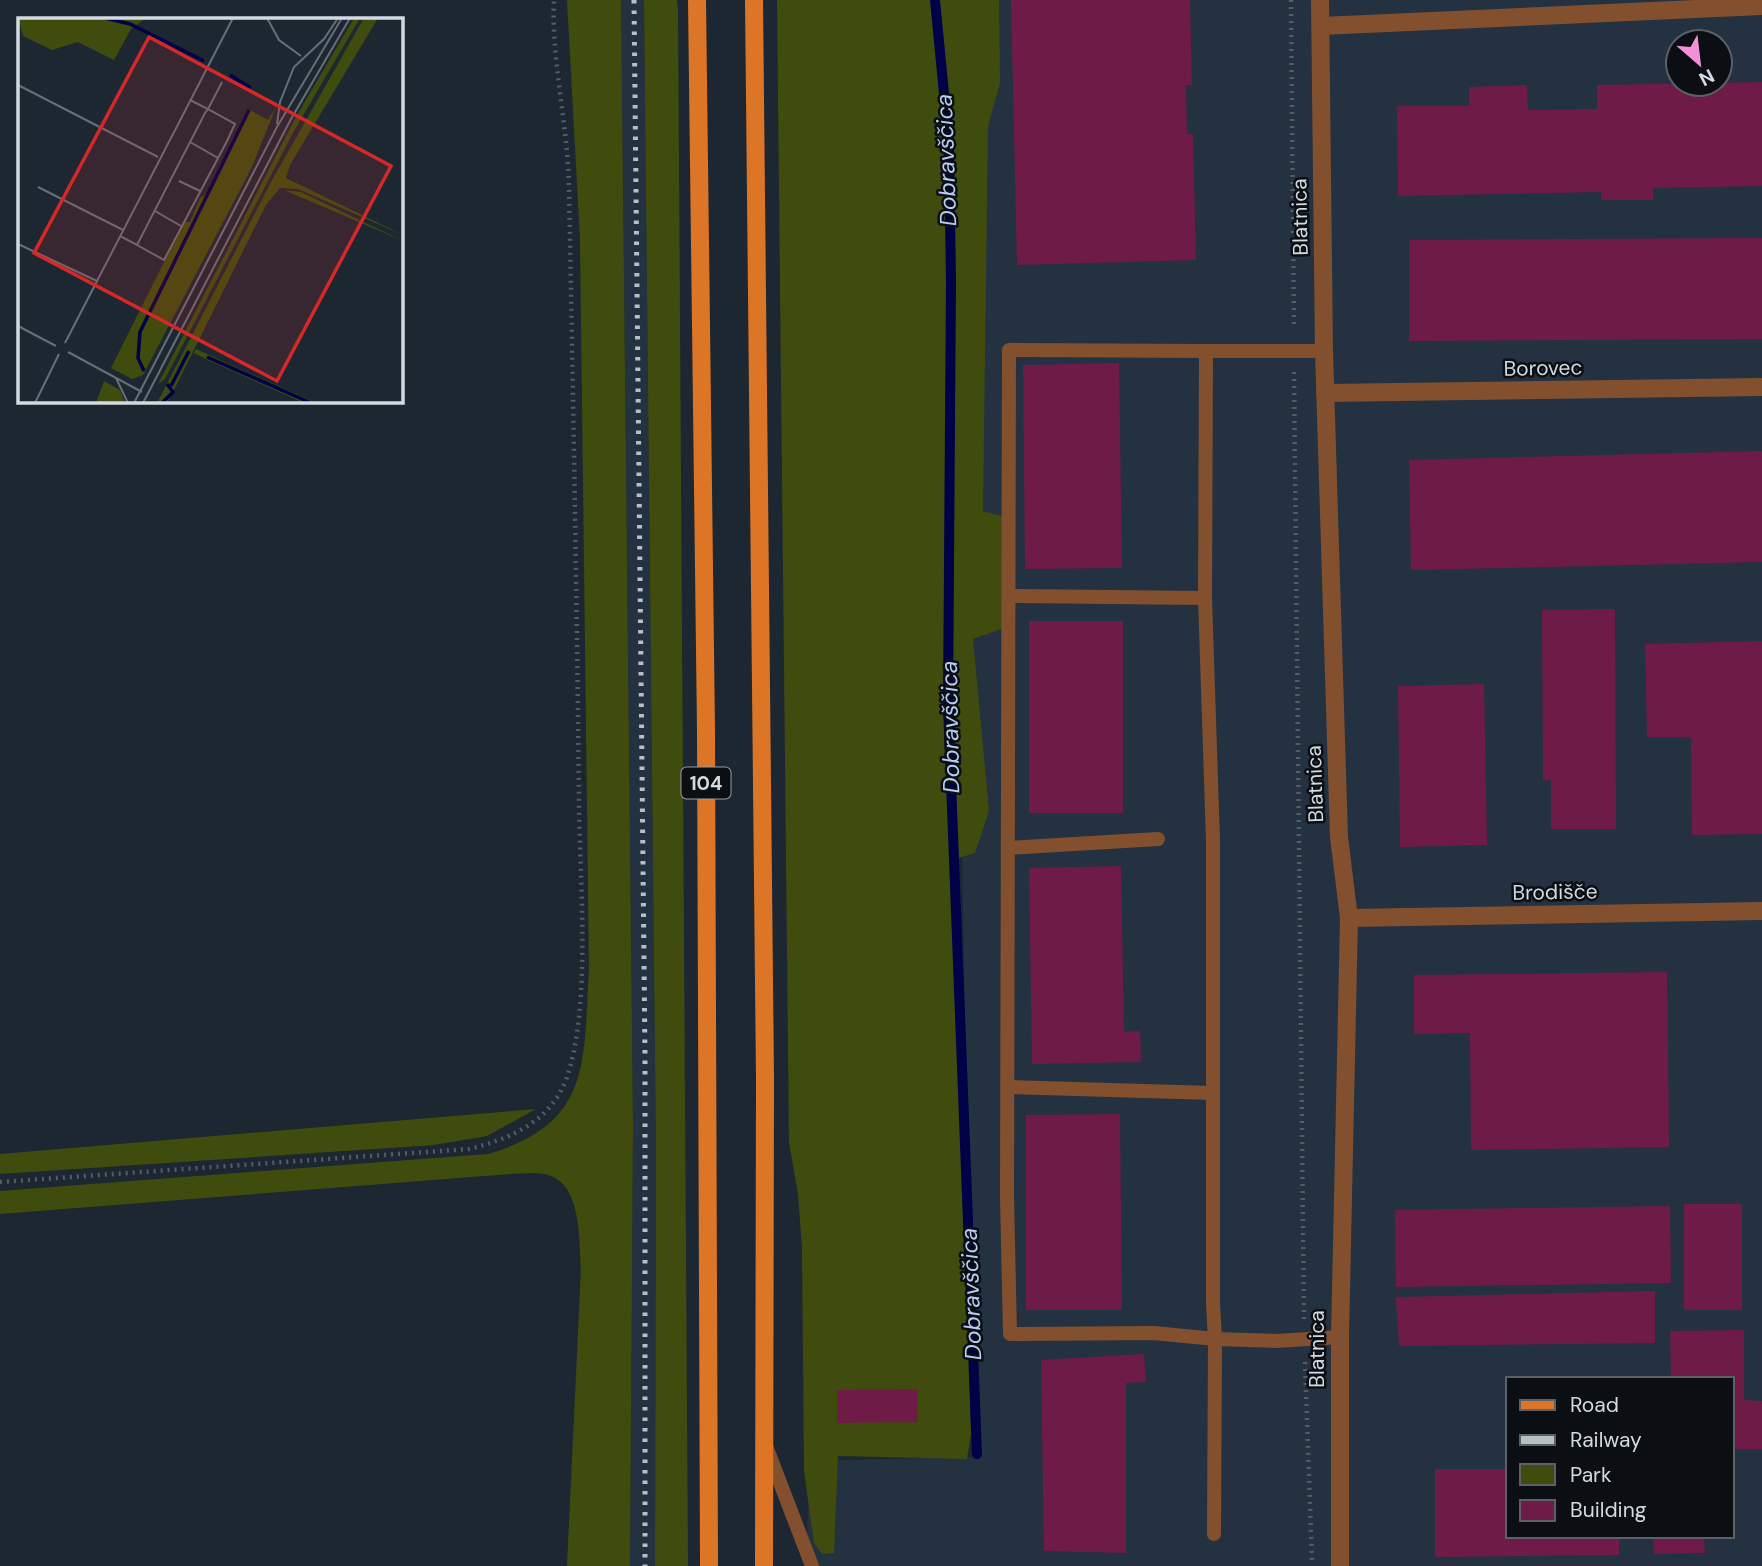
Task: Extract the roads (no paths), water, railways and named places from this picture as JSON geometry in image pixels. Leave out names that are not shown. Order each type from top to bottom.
[{"type":"main road","name":"104","points":[[697,0],[706,787],[709,1566]]},
{"type":"main road","name":"104","points":[[754,0],[765,1079],[764,1566]]},
{"type":"street","name":"Blatnica","points":[[1320,0],[1325,393],[1339,836],[1349,918],[1340,1337],[1340,1566]]},
{"type":"street","points":[[1321,26],[1762,6]]},
{"type":"street","name":"Borovec","points":[[1325,393],[1762,387]]},
{"type":"street","name":"Brodišče","points":[[1349,918],[1762,911]]},
{"type":"lane","points":[[1324,351],[1009,350],[1010,1334],[1154,1333],[1214,1339],[1340,1337]]},
{"type":"lane","points":[[1206,351],[1208,401],[1205,598],[1213,841],[1214,1534]]},
{"type":"lane","points":[[1010,596],[1205,598]]},
{"type":"lane","points":[[1009,848],[1158,839]]},
{"type":"lane","points":[[1008,1087],[1213,1093]]},
{"type":"lane","points":[[765,1444],[812,1566]]},
{"type":"waterway","name":"Dobravščica","points":[[935,0],[949,145],[951,281],[948,705],[977,1454]]},
{"type":"railway","points":[[634,0],[645,1057],[645,1566]]}]
